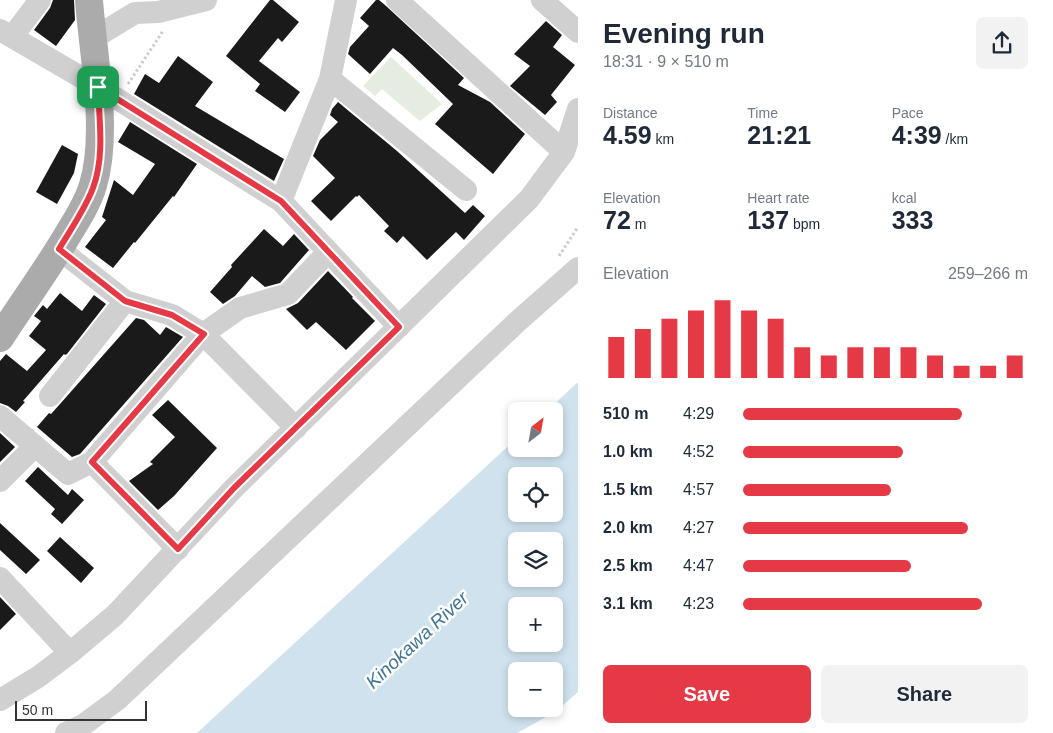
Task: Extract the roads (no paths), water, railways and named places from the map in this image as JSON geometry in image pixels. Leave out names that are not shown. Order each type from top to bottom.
[{"type":"main road","points":[[0,338],[76,222],[93,187],[108,93],[92,39],[89,0]]},
{"type":"street","points":[[40,0],[6,34],[108,93],[281,201],[399,327]]},
{"type":"street","points":[[281,201],[330,79],[346,0]]},
{"type":"street","points":[[397,0],[564,152]]},
{"type":"street","points":[[542,0],[578,32]]},
{"type":"street","points":[[92,39],[135,13],[158,12],[196,2]]},
{"type":"street","points":[[330,79],[466,190]]},
{"type":"street","points":[[0,700],[38,677],[70,653],[115,614],[234,488],[529,198],[564,152],[578,109]]},
{"type":"street","points":[[59,249],[125,301],[172,315],[204,334],[296,428]]},
{"type":"street","points":[[0,416],[68,474],[92,462],[204,334],[240,308],[288,294],[328,252]]},
{"type":"street","points":[[66,733],[83,725],[117,700],[517,322],[578,268]]},
{"type":"street","points":[[50,396],[125,301]]},
{"type":"street","points":[[0,480],[35,446]]},
{"type":"street","points":[[92,462],[178,549]]},
{"type":"street","points":[[0,578],[70,653]]},
{"type":"water","name":"Kinokawa River","points":[[578,382],[578,692],[563,705],[563,662],[508,662],[508,717],[546,717],[517,733],[197,733],[508,446],[508,458],[562,458],[563,402],[557,402]]}]
